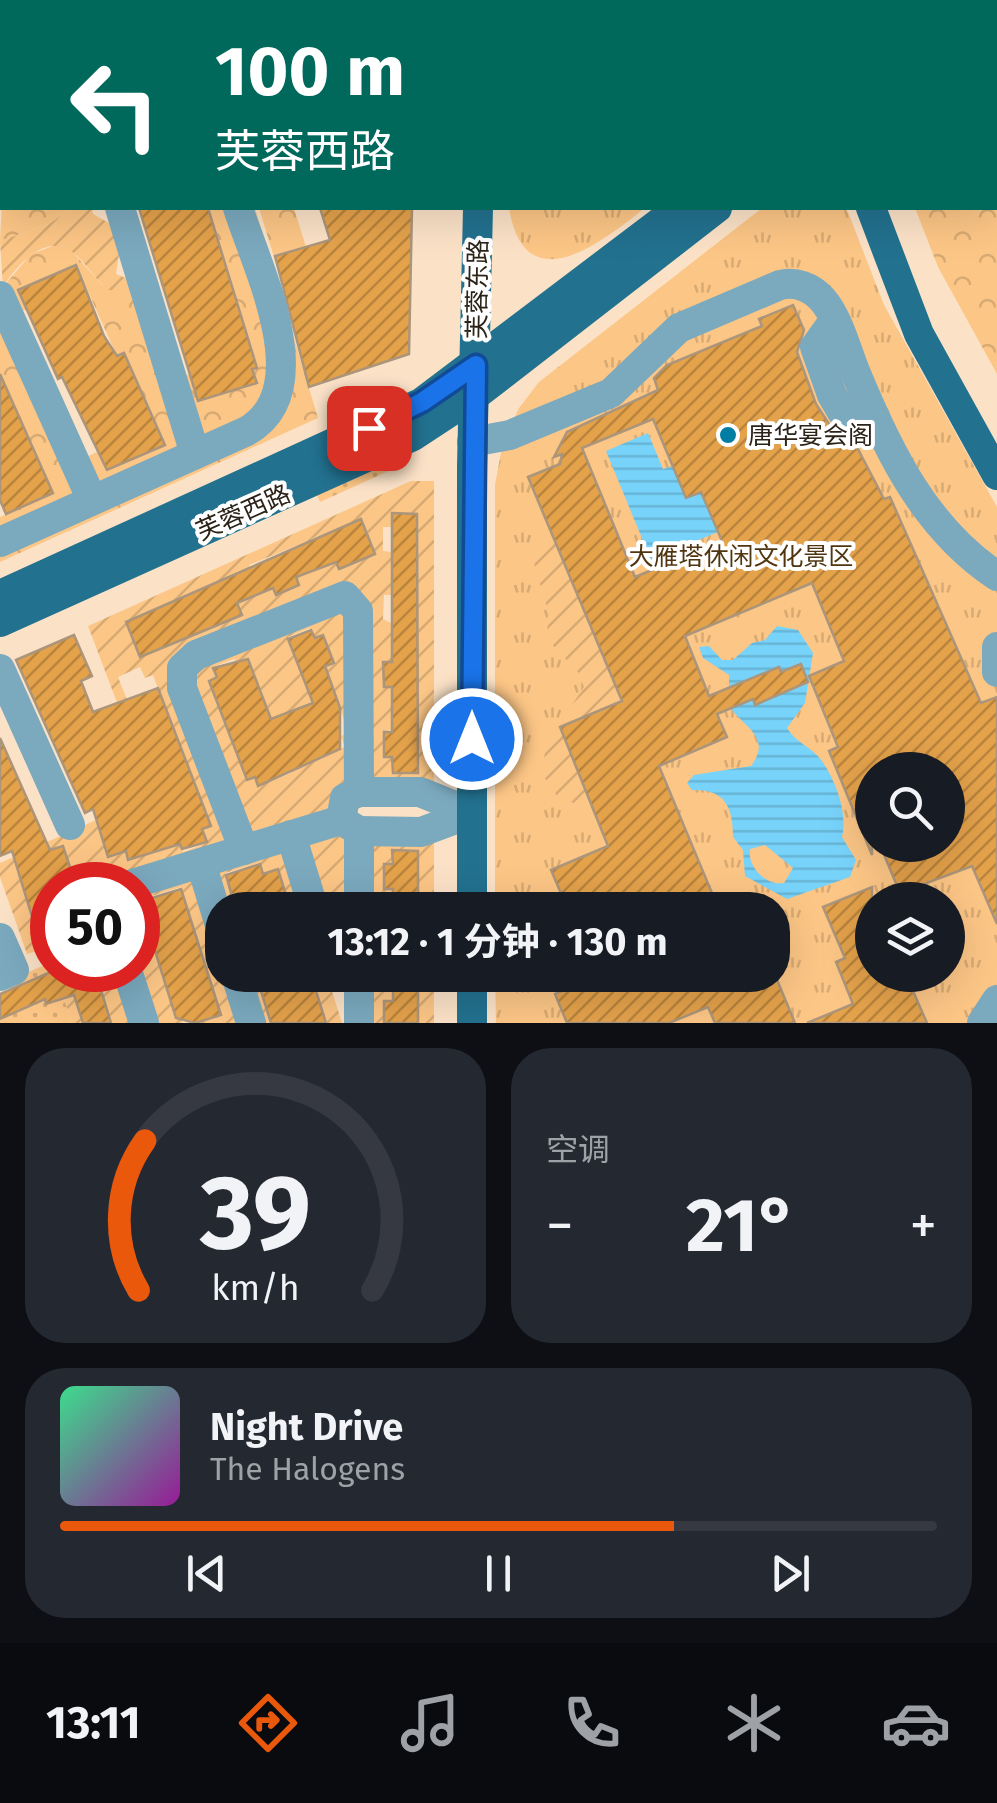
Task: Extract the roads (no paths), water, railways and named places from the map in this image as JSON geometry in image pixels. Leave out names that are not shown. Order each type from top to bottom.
[{"type":"main road","name":"芙蓉东路","points":[[472,892],[472,442],[478,210]]},
{"type":"main road","name":"芙蓉西路","points":[[0,595],[402,413],[476,365],[676,210]]},
{"type":"main road","name":"芙蓉西路","points":[[0,622],[413,436],[474,396],[714,210]]},
{"type":"main road","points":[[872,210],[919,334],[997,475]]},
{"type":"main road","points":[[472,992],[472,1023]]},
{"type":"street","points":[[121,210],[194,454]]},
{"type":"street","points":[[0,542],[257,426],[277,402],[283,381],[280,345],[239,210]]},
{"type":"street","points":[[472,442],[510,435],[612,393],[678,328],[780,285],[797,284],[814,292],[834,322],[816,347],[842,412],[875,417],[932,519],[953,542],[997,576]]},
{"type":"street","points":[[0,296],[92,500]]},
{"type":"street","points":[[244,850],[182,688],[182,668],[196,655],[345,596],[358,611],[359,792]]},
{"type":"street","points":[[997,647],[997,672]]},
{"type":"street","points":[[0,668],[70,825]]},
{"type":"street","points":[[357,892],[350,826],[341,804],[359,792],[420,792],[472,812]]},
{"type":"street","points":[[160,876],[291,835],[350,826],[420,832],[472,812]]},
{"type":"street","points":[[291,835],[308,892]]},
{"type":"street","points":[[201,863],[210,892]]},
{"type":"street","points":[[0,938],[14,970],[0,976]]},
{"type":"street","points":[[134,992],[144,1023]]},
{"type":"street","points":[[241,992],[251,1023]]},
{"type":"street","points":[[982,1023],[997,1000]]},
{"type":"water","points":[[648,433],[663,469],[673,466],[686,498],[701,492],[732,526],[651,560],[606,451]]},
{"type":"water","points":[[777,626],[798,630],[813,653],[805,703],[787,728],[818,756],[832,778],[842,808],[842,837],[855,858],[850,877],[790,898],[790,892],[774,892],[745,876],[743,850],[733,837],[725,802],[713,793],[692,790],[687,783],[694,775],[751,766],[757,756],[759,747],[754,733],[729,706],[729,675],[703,658],[699,647],[709,646],[722,660],[733,660],[752,643],[765,640]],"holes":[[[765,845],[793,868],[784,883],[765,878],[755,868],[750,849]]]},
{"type":"place","name":"唐华宴会阁","points":[[728,435]]},
{"type":"park label","name":"大雁塔休闲文化景区","points":[[741,556]]}]
